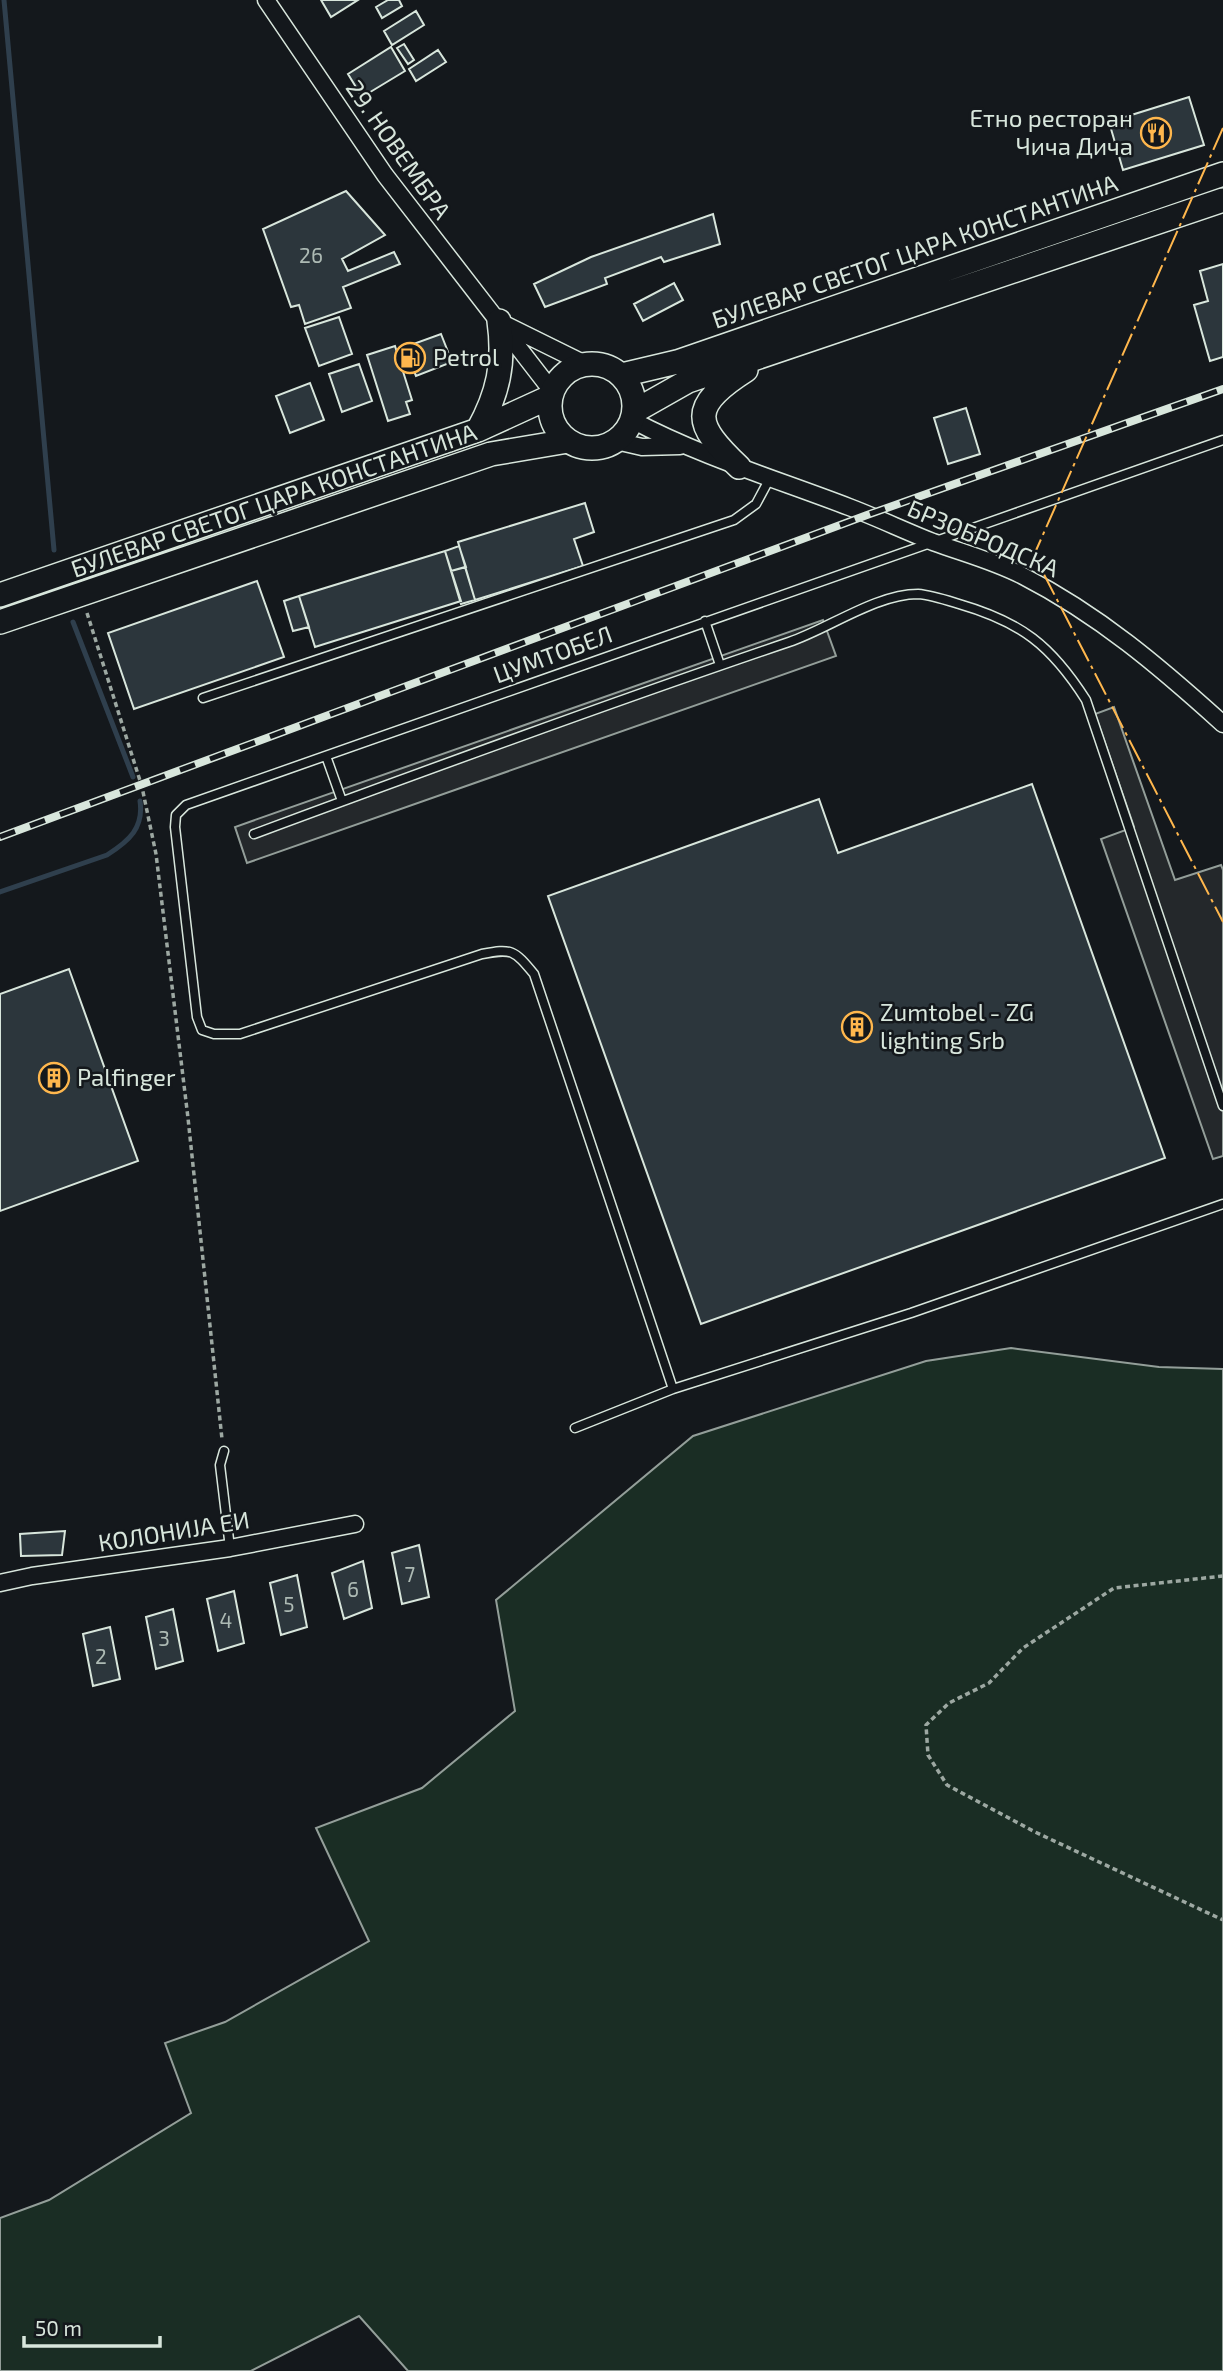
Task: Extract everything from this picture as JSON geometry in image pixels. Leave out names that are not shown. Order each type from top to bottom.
[{"type":"main road","name":"БУЛЕВАР СВЕТОГ ЦАРА КОНСТАНТИНА","points":[[622,375],[690,358],[1223,174]]},
{"type":"main road","name":"БУЛЕВАР СВЕТОГ ЦАРА КОНСТАНТИНА","points":[[633,416],[688,381],[1223,200]]},
{"type":"main road","points":[[478,430],[493,403],[501,376],[499,321]]},
{"type":"main road","points":[[739,467],[711,439],[704,424],[708,401],[727,382],[772,353]]},
{"type":"main road","points":[[585,364],[601,364],[622,375],[632,391],[633,416],[616,441],[587,448],[568,441],[551,417],[551,394],[569,370],[585,364]]},
{"type":"main road","name":"БУЛЕВАР СВЕТОГ ЦАРА КОНСТАНТИНА","points":[[0,595],[478,430],[551,394]]},
{"type":"main road","name":"БУЛЕВАР СВЕТОГ ЦАРА КОНСТАНТИНА","points":[[0,622],[491,454],[568,441]]},
{"type":"street","name":"29. НОВЕМБРА","points":[[266,0],[385,175],[499,321],[551,394]]},
{"type":"street","name":"29. НОВЕМБРА","points":[[499,321],[585,364]]},
{"type":"street","points":[[633,416],[680,446]]},
{"type":"street","points":[[616,441],[642,447],[680,446]]},
{"type":"street","name":"БРЗОБРОДСКА","points":[[680,446],[852,508],[934,542],[981,556],[1080,607],[1122,636],[1223,724]]},
{"type":"street","name":"КОЛОНИЈА ЕИ","points":[[0,1583],[32,1576],[230,1548],[355,1524]]},
{"type":"lane","name":"ЦУМТОБЕЛ","points":[[673,1390],[534,974],[519,956],[506,949],[482,954],[248,1032],[214,1034],[202,1030],[197,1017],[175,827],[176,814],[186,805],[1223,440]]},
{"type":"lane","points":[[203,698],[734,520],[756,505],[770,478]]},
{"type":"lane","points":[[254,834],[557,721],[796,640],[888,599],[918,594],[973,608],[1020,627],[1064,666],[1086,700],[1223,1105]]},
{"type":"lane","points":[[705,621],[720,666]]},
{"type":"lane","points":[[326,756],[342,801]]},
{"type":"lane","points":[[575,1428],[673,1390],[911,1313],[1223,1204]]},
{"type":"lane","points":[[224,1451],[220,1465],[230,1548]]},
{"type":"path","points":[[81,594],[142,787],[156,854],[224,1451]]},
{"type":"path","points":[[1223,1576],[1114,1588],[1023,1648],[989,1683],[948,1703],[926,1725],[928,1755],[947,1785],[1035,1832],[1223,1920]]},
{"type":"green space","points":[[1011,1348],[1159,1367],[1223,1369],[1223,2371],[408,2371],[359,2316],[251,2371],[0,2371],[0,2218],[49,2200],[191,2113],[165,2043],[225,2022],[369,1941],[316,1828],[422,1788],[515,1711],[496,1600],[693,1436],[926,1361]]},
{"type":"shaded area","points":[[823,620],[836,656],[247,863],[235,827]]},
{"type":"shaded area","points":[[1114,707],[1175,880],[1221,865],[1223,870],[1223,1156],[1213,1159],[1101,839],[1134,827],[1095,714]]},
{"type":"building","points":[[321,0],[358,0],[331,17]]},
{"type":"building","points":[[388,0],[399,0],[402,6],[382,18],[376,7]]},
{"type":"building","points":[[416,11],[424,25],[392,45],[384,31]]},
{"type":"building","points":[[404,44],[414,60],[408,64],[397,48]]},
{"type":"building","points":[[391,47],[405,71],[362,97],[348,74]]},
{"type":"building","points":[[438,50],[446,62],[416,81],[409,69]]},
{"type":"building","name":"Етно ресторан Чича Дича","points":[[1189,97],[1204,145],[1123,170],[1109,122]]},
{"type":"building","points":[[346,191],[385,235],[342,259],[348,271],[394,252],[400,264],[343,287],[351,308],[305,324],[299,305],[291,307],[263,229]]},
{"type":"building","points":[[713,214],[720,244],[664,262],[661,257],[605,278],[607,284],[545,307],[534,284],[591,257]]},
{"type":"building","points":[[1223,264],[1223,357],[1210,361],[1194,305],[1208,301],[1200,271]]},
{"type":"building","points":[[674,283],[683,300],[643,321],[634,304]]},
{"type":"building","points":[[339,317],[352,354],[319,366],[305,328]]},
{"type":"building","points":[[441,334],[452,362],[416,376],[411,364],[402,367],[397,354],[407,351],[405,347]]},
{"type":"building","points":[[395,346],[412,400],[406,402],[410,414],[388,421],[367,355]]},
{"type":"building","points":[[359,364],[372,401],[342,412],[329,374]]},
{"type":"building","points":[[310,383],[324,420],[290,433],[276,396]]},
{"type":"building","points":[[966,408],[980,454],[948,464],[934,418]]},
{"type":"building","points":[[585,503],[594,532],[574,539],[583,566],[475,600],[458,542]]},
{"type":"building","points":[[459,546],[466,567],[451,571],[445,551]]},
{"type":"building","points":[[445,551],[461,601],[315,647],[299,596]]},
{"type":"building","points":[[465,567],[475,600],[461,604],[451,571]]},
{"type":"building","points":[[257,581],[284,657],[134,709],[108,633]]},
{"type":"building","points":[[299,596],[309,627],[293,631],[284,601]]},
{"type":"building","name":"Zumtobel - ZG lighting Srb","points":[[1032,784],[1165,1158],[701,1324],[548,896],[819,799],[838,853]]},
{"type":"building","name":"Palfinger","points":[[69,969],[138,1161],[0,1211],[0,994]]},
{"type":"building","points":[[65,1531],[62,1555],[21,1556],[20,1534]]},
{"type":"building","points":[[419,1545],[429,1597],[402,1604],[392,1553]]},
{"type":"building","points":[[363,1561],[372,1608],[344,1619],[332,1573]]},
{"type":"building","points":[[297,1575],[307,1627],[281,1635],[270,1583]]},
{"type":"building","points":[[234,1591],[244,1643],[218,1651],[207,1599]]},
{"type":"building","points":[[173,1609],[183,1661],[156,1669],[146,1617]]},
{"type":"building","points":[[110,1627],[120,1679],[93,1686],[83,1634]]},
{"type":"waterway","points":[[4,0],[54,550]]},
{"type":"waterway","points":[[73,622],[133,777]]},
{"type":"waterway","points":[[0,892],[107,855],[133,833],[140,819],[140,801]]},
{"type":"railway","points":[[0,837],[867,515],[1223,389]]},
{"type":"power","points":[[1223,128],[1034,555],[1223,922]]},
{"type":"place","name":"Етно ресторан Чича Дича","points":[[1156,133]]},
{"type":"place","name":"Petrol","points":[[410,358]]},
{"type":"place","name":"Zumtobel - ZG lighting Srb","points":[[857,1027]]},
{"type":"place","name":"Palfinger","points":[[54,1078]]}]
